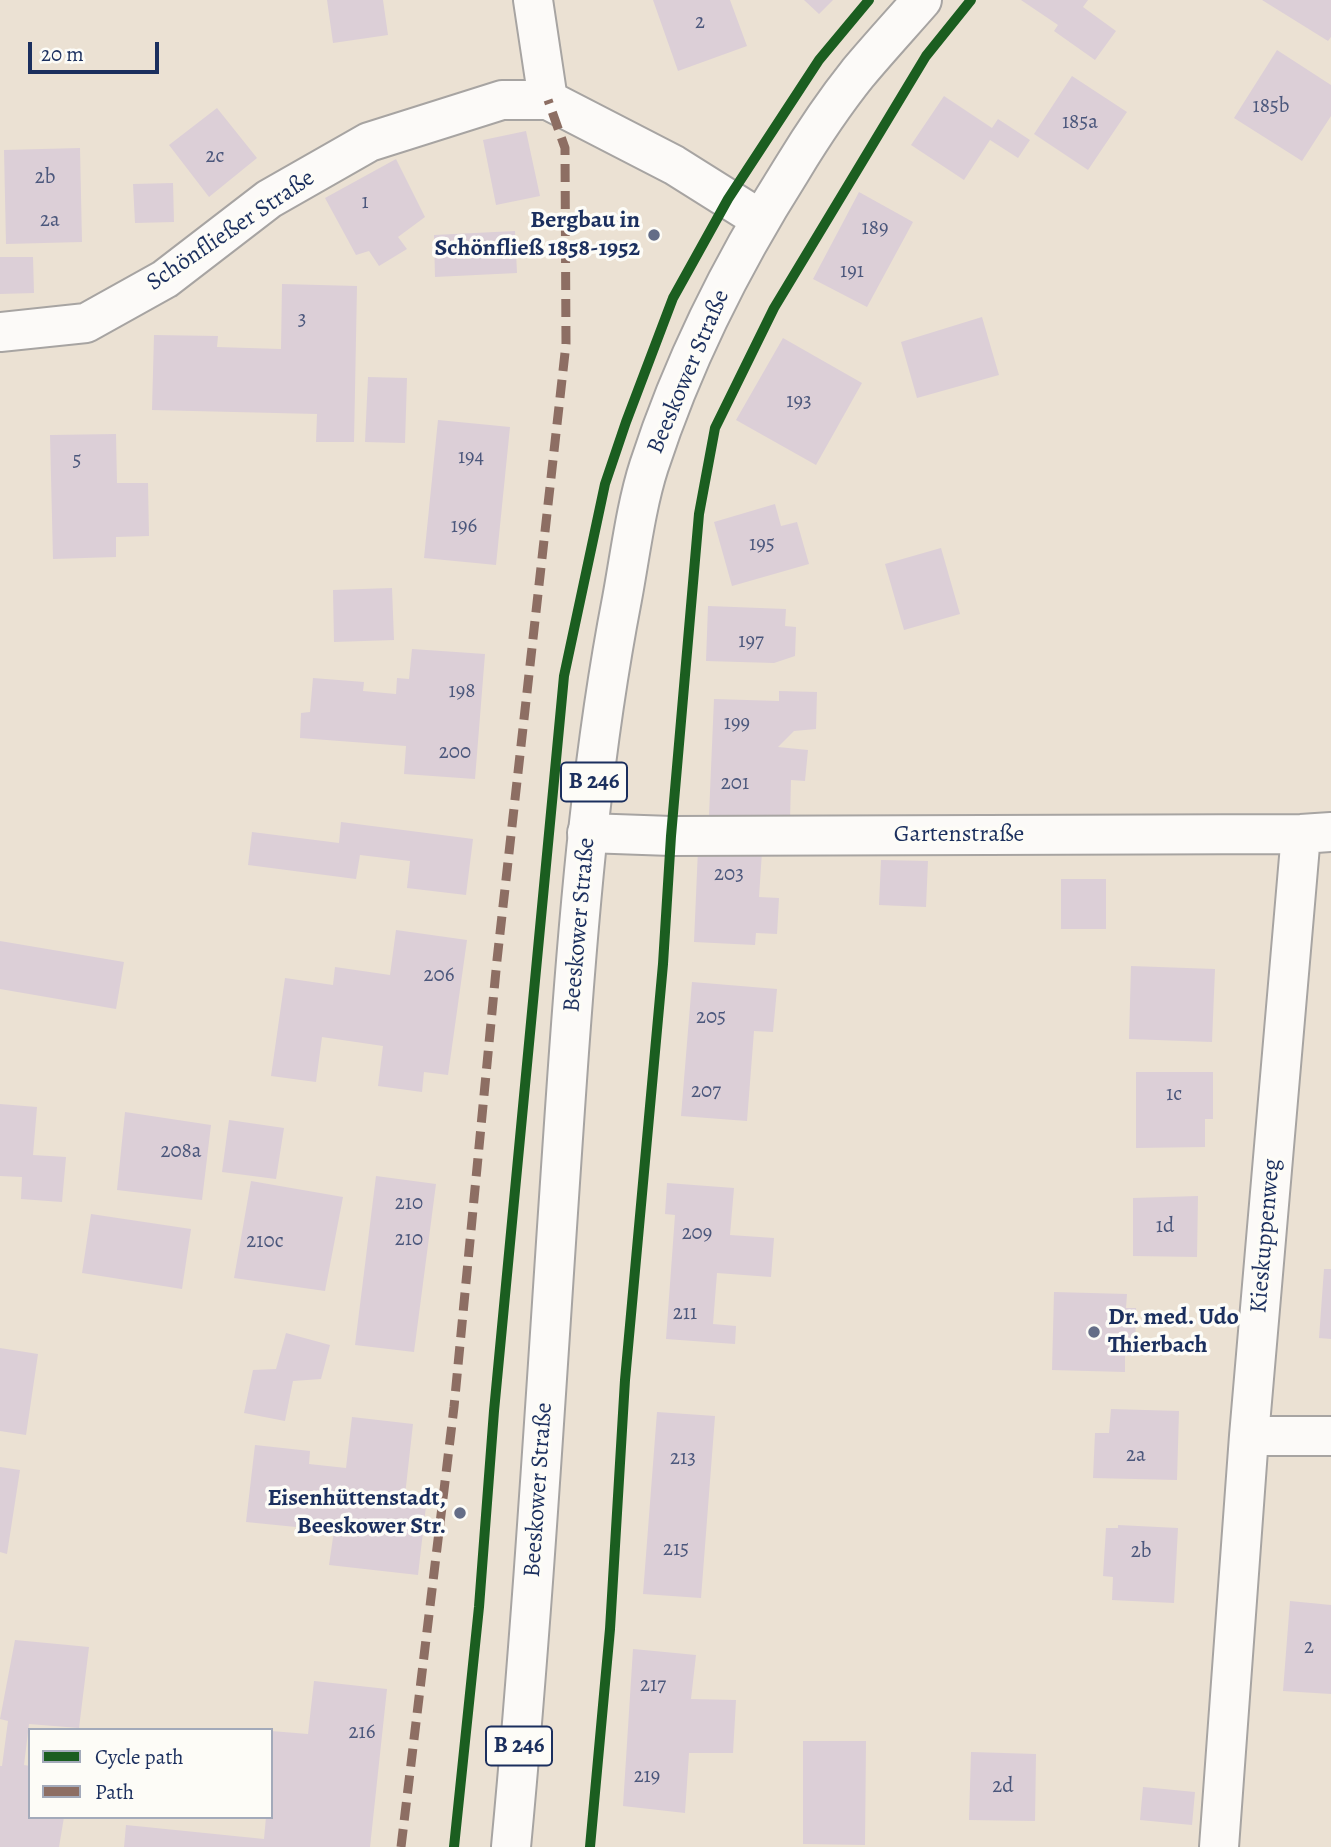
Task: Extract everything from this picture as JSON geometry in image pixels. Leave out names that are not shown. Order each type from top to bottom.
[{"type":"street","points":[[533,0],[548,100]]},
{"type":"street","name":"Beeskower Straße","points":[[511,1847],[530,1624],[575,959],[587,833],[608,675],[647,473],[662,426],[692,351],[760,219],[808,143],[856,75],[922,0]]},
{"type":"street","name":"Schönfließer Straße","points":[[0,332],[86,323],[165,279],[269,199],[369,142],[502,100],[548,100],[674,164],[760,219]]},
{"type":"street","name":"Gartenstraße","points":[[587,833],[671,836],[1316,833]]},
{"type":"street","name":"Kieskuppenweg","points":[[1219,1847],[1249,1436],[1316,833]]},
{"type":"street","points":[[1249,1436],[1331,1436]]},
{"type":"building","points":[[327,0],[383,0],[388,35],[333,43]]},
{"type":"building","points":[[653,0],[730,0],[747,46],[678,71]]},
{"type":"building","points":[[804,0],[833,0],[819,14]]},
{"type":"building","points":[[1021,0],[1088,0],[1083,7],[1116,31],[1095,60],[1054,31],[1058,25]]},
{"type":"building","points":[[1262,0],[1331,0],[1331,37],[1328,41]]},
{"type":"building","points":[[1277,50],[1331,85],[1331,116],[1302,161],[1234,118]]},
{"type":"building","points":[[1072,76],[1127,112],[1088,170],[1034,134]]},
{"type":"building","points":[[944,96],[992,128],[998,119],[1030,140],[1018,158],[990,140],[964,180],[911,145]]},
{"type":"building","points":[[217,108],[257,158],[209,197],[169,145]]},
{"type":"building","points":[[526,131],[540,196],[496,205],[483,140]]},
{"type":"building","points":[[80,148],[82,242],[6,244],[4,150]]},
{"type":"building","points":[[396,159],[425,217],[398,237],[407,249],[379,266],[369,251],[356,255],[325,198]]},
{"type":"building","points":[[173,183],[174,222],[135,223],[133,184]]},
{"type":"building","points":[[859,192],[913,222],[867,307],[813,279]]},
{"type":"building","points":[[515,231],[517,273],[435,277],[434,235]]},
{"type":"building","points":[[0,257],[33,257],[34,293],[0,294]]},
{"type":"building","points":[[282,284],[357,286],[354,442],[316,442],[317,414],[152,410],[154,335],[218,336],[217,347],[281,349]]},
{"type":"building","points":[[982,317],[999,375],[917,398],[901,342]]},
{"type":"building","points":[[783,338],[862,383],[816,465],[736,420]]},
{"type":"building","points":[[368,377],[407,378],[405,443],[365,442]]},
{"type":"building","points":[[438,420],[510,427],[496,565],[424,558]]},
{"type":"building","points":[[116,434],[117,483],[148,483],[149,536],[116,537],[116,557],[53,559],[50,435]]},
{"type":"building","points":[[775,504],[781,526],[797,522],[809,564],[732,586],[714,522]]},
{"type":"building","points":[[941,548],[960,614],[904,630],[885,564]]},
{"type":"building","points":[[392,588],[394,640],[334,642],[333,590]]},
{"type":"building","points":[[708,606],[786,609],[785,626],[796,627],[795,656],[774,663],[706,661]]},
{"type":"building","points":[[412,649],[485,654],[475,779],[404,774],[406,746],[300,738],[301,713],[310,712],[313,678],[364,682],[363,691],[396,694],[397,678],[409,679]]},
{"type":"building","points":[[779,691],[817,692],[816,729],[794,731],[778,747],[808,750],[805,781],[791,780],[790,820],[709,815],[714,699],[779,701]]},
{"type":"building","points":[[341,822],[473,839],[466,895],[407,888],[410,861],[360,855],[356,879],[248,865],[252,832],[339,843]]},
{"type":"building","points":[[698,849],[762,852],[759,897],[779,898],[777,934],[756,933],[755,945],[694,942]]},
{"type":"building","points":[[881,860],[928,861],[926,907],[879,905]]},
{"type":"building","points":[[1061,879],[1106,879],[1106,929],[1061,929]]},
{"type":"building","points":[[396,930],[467,940],[448,1075],[424,1072],[422,1092],[378,1086],[383,1046],[322,1037],[316,1082],[271,1076],[285,978],[333,985],[335,967],[390,975]]},
{"type":"building","points":[[0,941],[124,962],[116,1009],[0,989]]},
{"type":"building","points":[[1131,966],[1215,969],[1212,1042],[1129,1039]]},
{"type":"building","points":[[692,982],[777,989],[773,1032],[754,1031],[747,1121],[681,1116]]},
{"type":"building","points":[[1136,1072],[1213,1072],[1213,1119],[1205,1119],[1205,1147],[1136,1148]]},
{"type":"building","points":[[0,1104],[37,1107],[33,1155],[66,1157],[62,1202],[21,1199],[22,1177],[0,1176]]},
{"type":"building","points":[[125,1112],[211,1125],[202,1200],[117,1190]]},
{"type":"building","points":[[229,1120],[284,1128],[276,1179],[222,1172]]},
{"type":"building","points":[[376,1176],[436,1184],[414,1352],[355,1345]]},
{"type":"building","points":[[251,1181],[343,1197],[325,1291],[234,1278]]},
{"type":"building","points":[[667,1183],[734,1188],[730,1235],[774,1238],[771,1277],[717,1273],[713,1324],[736,1326],[735,1344],[666,1339],[675,1215],[665,1214]]},
{"type":"building","points":[[1198,1196],[1197,1257],[1133,1256],[1133,1198]]},
{"type":"building","points":[[91,1214],[191,1229],[182,1289],[82,1273]]},
{"type":"building","points":[[1324,1269],[1331,1269],[1331,1339],[1319,1338]]},
{"type":"building","name":"Dr. med. Udo Thierbach","points":[[1054,1292],[1127,1294],[1126,1308],[1136,1308],[1135,1356],[1125,1356],[1125,1372],[1052,1370]]},
{"type":"building","points":[[286,1333],[330,1345],[321,1379],[293,1381],[285,1421],[244,1413],[253,1370],[276,1369]]},
{"type":"building","points":[[0,1348],[38,1354],[26,1435],[0,1431]]},
{"type":"building","points":[[1111,1409],[1179,1411],[1177,1480],[1093,1478],[1095,1433],[1109,1433]]},
{"type":"building","points":[[657,1412],[715,1416],[701,1598],[643,1594]]},
{"type":"building","points":[[352,1417],[413,1424],[404,1504],[426,1506],[418,1575],[329,1565],[335,1524],[296,1519],[296,1527],[246,1522],[255,1445],[310,1451],[309,1464],[346,1468]]},
{"type":"building","points":[[0,1467],[20,1470],[7,1554],[0,1552]]},
{"type":"building","points":[[1118,1525],[1178,1528],[1174,1603],[1112,1600],[1113,1577],[1103,1576],[1106,1528],[1118,1528]]},
{"type":"building","points":[[1290,1601],[1331,1605],[1331,1694],[1283,1691]]},
{"type":"building","points":[[15,1640],[89,1647],[79,1728],[29,1724],[28,1728],[24,1765],[28,1766],[28,1819],[64,1819],[59,1847],[0,1847],[0,1766],[8,1721],[0,1719]]},
{"type":"building","points":[[633,1649],[696,1655],[691,1699],[736,1700],[733,1753],[689,1753],[685,1813],[623,1806]]},
{"type":"building","points":[[314,1681],[387,1689],[370,1847],[124,1847],[126,1825],[264,1839],[266,1819],[273,1819],[273,1731],[308,1734]]},
{"type":"building","points":[[803,1741],[866,1741],[865,1845],[803,1844]]},
{"type":"building","points":[[971,1752],[1036,1754],[1035,1821],[969,1820]]},
{"type":"building","points":[[1143,1787],[1195,1792],[1192,1825],[1140,1820]]},
{"type":"marked path","points":[[401,1847],[454,1407],[497,960],[566,344],[565,148],[548,100]]},
{"type":"cycle path","points":[[454,1847],[479,1607],[494,1411],[564,676],[605,484],[673,298],[728,199],[819,60],[869,0]]},
{"type":"cycle path","points":[[590,1847],[610,1629],[625,1380],[663,964],[671,836],[699,514],[715,428],[774,308],[926,56],[971,0]]},
{"type":"place","name":"Bergbau in Schönfließ 1858-1952","points":[[654,235]]},
{"type":"place","name":"Dr. med. Udo Thierbach","points":[[1094,1332]]},
{"type":"place","name":"Eisenhüttenstadt, Beeskower Str.","points":[[460,1513]]}]
